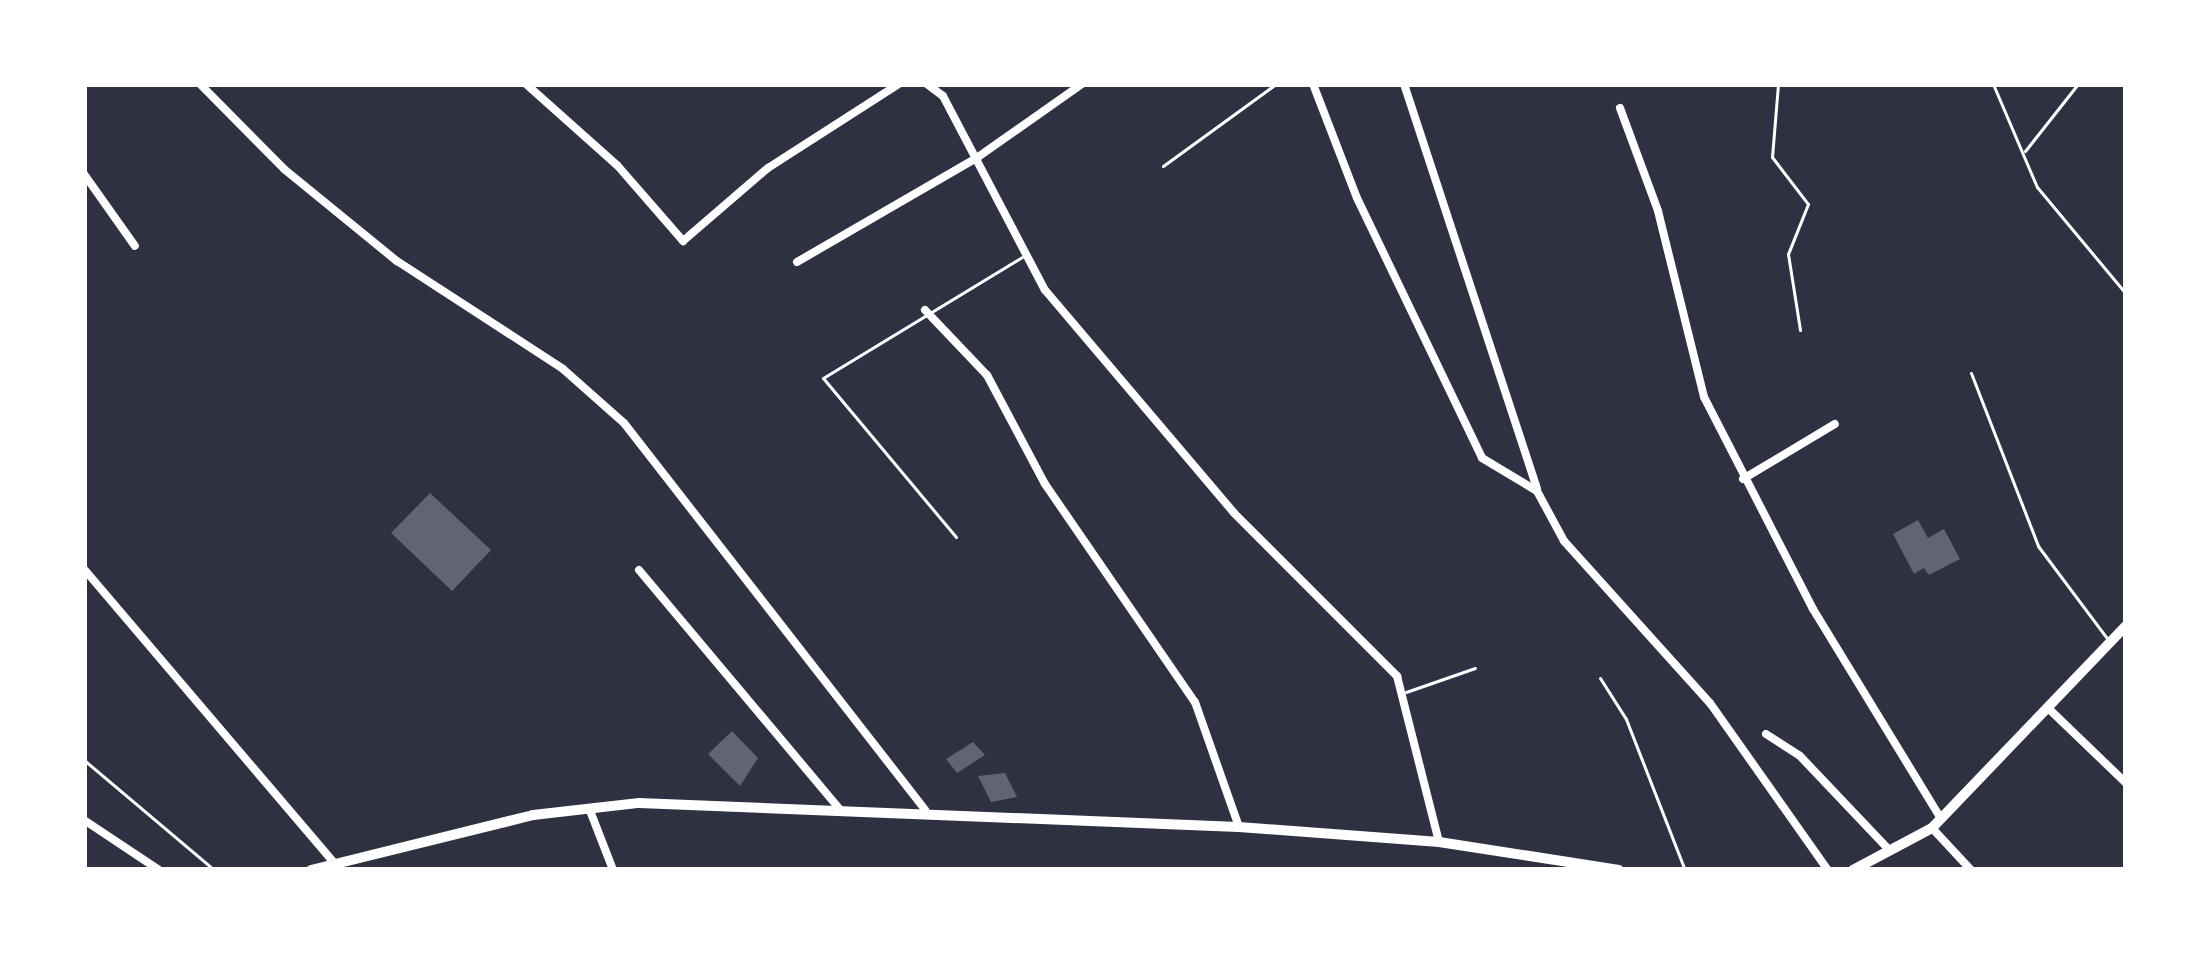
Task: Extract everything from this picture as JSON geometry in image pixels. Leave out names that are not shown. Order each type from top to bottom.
[{"type":"main road","points":[[1853,870],[1936,824],[2126,626]]},
{"type":"main road","points":[[311,870],[589,808],[925,810],[1239,827],[1439,842],[1619,870]]},
{"type":"street","points":[[200,84],[284,169],[397,261],[563,369],[624,423],[925,810]]},
{"type":"street","points":[[526,84],[616,165],[682,242],[768,168],[899,84]]},
{"type":"street","points":[[927,84],[944,97],[1022,256],[1234,513],[1376,650],[1404,692],[1439,842]]},
{"type":"street","points":[[797,262],[977,157],[1082,84]]},
{"type":"street","points":[[1313,84],[1457,413],[1483,458],[1538,491]]},
{"type":"street","points":[[1404,84],[1538,491],[1564,542],[1710,703],[1828,870]]},
{"type":"street","points":[[1620,108],[1658,212],[1705,397],[1743,479],[1936,824],[1971,870]]},
{"type":"street","points":[[84,174],[135,246]]},
{"type":"street","points":[[925,310],[987,375],[1045,484],[1195,702],[1239,827]]},
{"type":"street","points":[[1743,479],[1835,424]]},
{"type":"street","points":[[84,569],[334,863]]},
{"type":"street","points":[[639,570],[839,808]]},
{"type":"street","points":[[2048,708],[2126,783]]},
{"type":"street","points":[[1766,734],[1800,755],[1890,851]]},
{"type":"street","points":[[589,808],[614,870]]},
{"type":"street","points":[[84,820],[160,870]]},
{"type":"lane","points":[[1778,84],[1772,158],[1808,204],[1788,254],[1800,330]]},
{"type":"lane","points":[[1994,84],[2037,188],[2126,294]]},
{"type":"lane","points":[[2024,152],[2078,84]]},
{"type":"lane","points":[[956,537],[824,386],[827,372],[1022,256]]},
{"type":"lane","points":[[1971,373],[2038,546],[2110,643]]},
{"type":"lane","points":[[1404,692],[1475,668]]},
{"type":"lane","points":[[1600,678],[1626,719],[1685,870]]},
{"type":"lane","points":[[84,760],[214,870]]},
{"type":"path","points":[[1163,166],[1276,84]]},
{"type":"building","points":[[430,493],[491,550],[452,591],[391,533]]},
{"type":"building","points":[[1918,520],[1928,538],[1944,529],[1960,559],[1929,575],[1924,568],[1914,574],[1893,534]]},
{"type":"building","points":[[732,731],[758,758],[740,786],[708,754]]},
{"type":"building","points":[[973,742],[985,755],[957,773],[946,759]]},
{"type":"building","points":[[1005,773],[1017,797],[991,802],[978,776]]}]
